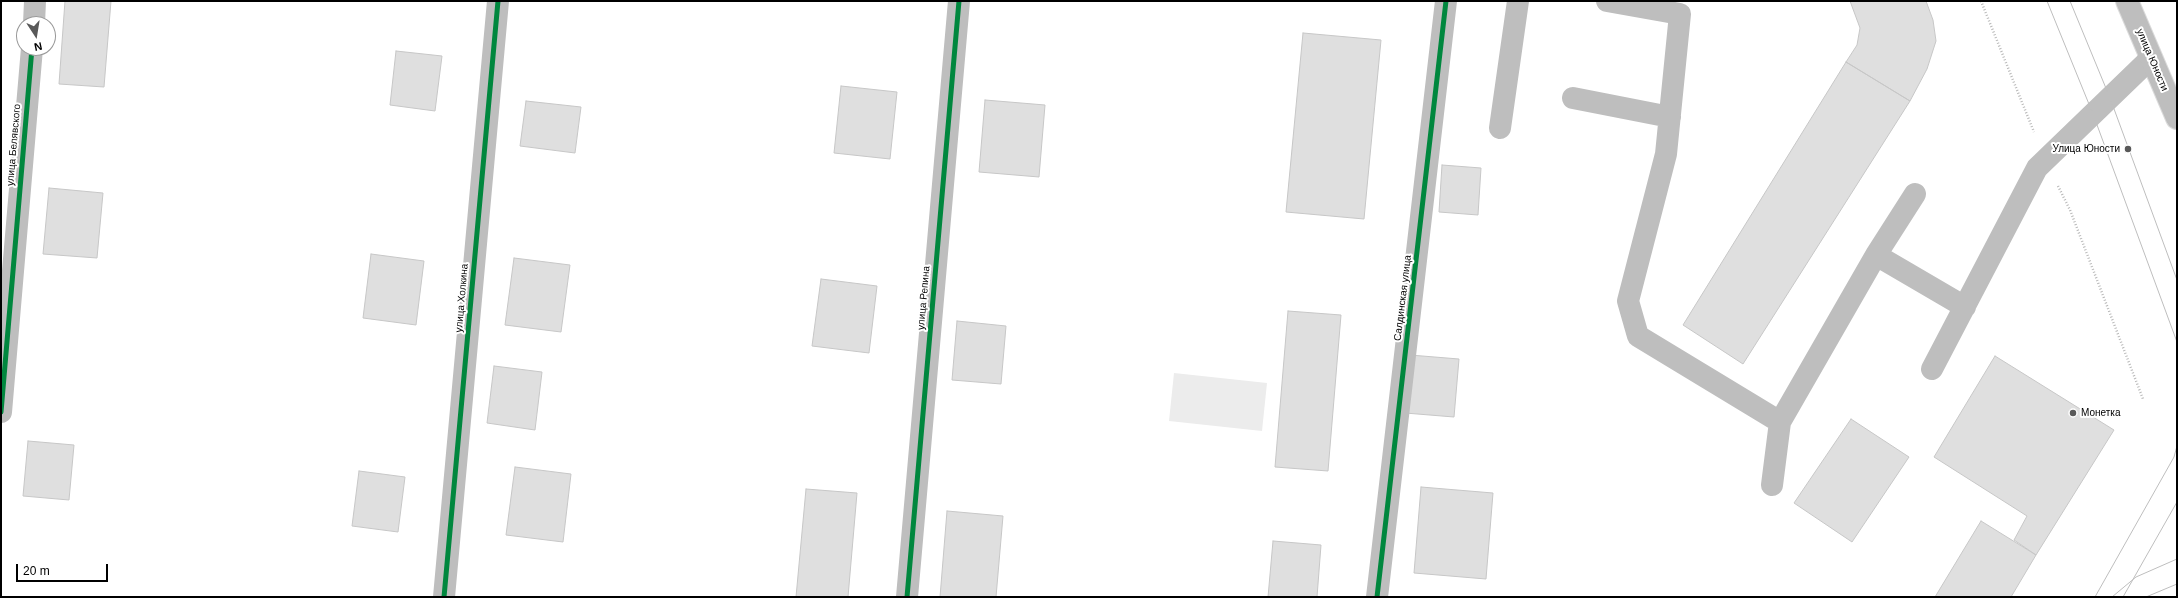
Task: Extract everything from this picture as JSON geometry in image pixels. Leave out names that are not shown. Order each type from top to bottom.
[{"type":"street","points":[[34,16],[35,1]]},
{"type":"street","name":"улица Холкина","points":[[444,597],[498,1]]},
{"type":"street","name":"улица Репина","points":[[907,597],[959,1]]},
{"type":"street","name":"Салдинская улица","points":[[1377,597],[1446,1]]},
{"type":"street","points":[[1500,128],[1518,1]]},
{"type":"street","points":[[1607,1],[1680,14],[1666,154],[1628,301],[1638,336],[1780,422]]},
{"type":"street","name":"улица Юности","points":[[2127,1],[2177,118]]},
{"type":"street","name":"улица Белявского","points":[[1,412],[31,56]]},
{"type":"street","points":[[1932,369],[2037,168],[2151,58]]},
{"type":"street","points":[[1572,98],[1670,117]]},
{"type":"street","points":[[1772,485],[1780,422],[1876,255],[1915,194]]},
{"type":"street","points":[[1876,255],[1965,307]]},
{"type":"path","points":[[1981,1],[2046,160],[2070,210],[2143,399]]},
{"type":"shaded area","points":[[1174,373],[1267,383],[1262,431],[1169,421]]},
{"type":"building","points":[[65,1],[111,1],[104,87],[59,84]]},
{"type":"building","points":[[1850,1],[1926,1],[1933,20],[1936,41],[1927,69],[1910,101],[1846,62],[1857,45],[1860,28]]},
{"type":"building","points":[[1303,33],[1381,40],[1364,219],[1286,212]]},
{"type":"building","points":[[396,51],[442,56],[435,111],[390,105]]},
{"type":"building","points":[[1846,62],[1910,101],[1743,364],[1683,325]]},
{"type":"building","points":[[841,86],[897,92],[890,159],[834,153]]},
{"type":"building","points":[[985,100],[1045,105],[1039,177],[979,172]]},
{"type":"building","points":[[526,101],[581,107],[575,153],[520,146]]},
{"type":"building","points":[[1442,165],[1481,168],[1478,215],[1439,212]]},
{"type":"building","points":[[49,188],[103,193],[97,258],[43,254]]},
{"type":"building","points":[[371,254],[424,261],[416,325],[363,318]]},
{"type":"building","points":[[514,258],[570,265],[561,332],[505,325]]},
{"type":"building","points":[[821,279],[877,286],[869,353],[812,346]]},
{"type":"building","points":[[1288,311],[1341,315],[1328,471],[1275,467]]},
{"type":"building","points":[[957,321],[1006,326],[1001,384],[952,380]]},
{"type":"building","points":[[1410,355],[1459,359],[1454,417],[1405,413]]},
{"type":"building","points":[[1995,356],[2114,430],[2036,555],[2014,540],[2027,516],[1934,457]]},
{"type":"building","points":[[494,366],[542,372],[535,430],[487,423]]},
{"type":"building","points":[[1851,419],[1909,457],[1852,542],[1794,503]]},
{"type":"building","points":[[28,441],[74,445],[69,500],[23,496]]},
{"type":"building","points":[[515,467],[571,474],[563,542],[506,535]]},
{"type":"building","points":[[359,471],[405,477],[398,532],[352,526]]},
{"type":"building","points":[[1421,487],[1493,493],[1486,579],[1414,573]]},
{"type":"building","points":[[806,489],[857,493],[848,597],[796,597]]},
{"type":"building","points":[[947,511],[1003,516],[996,597],[940,597]]},
{"type":"building","points":[[1981,521],[2036,555],[2011,597],[1935,597]]},
{"type":"building","points":[[1273,541],[1321,545],[1317,597],[1268,597]]},
{"type":"tram line","points":[[2047,1],[2093,114],[2177,342]]},
{"type":"tram line","points":[[2070,1],[2110,98],[2177,280]]},
{"type":"tram line","points":[[2095,597],[2174,457],[2177,446]]},
{"type":"tram line","points":[[2123,597],[2177,502]]},
{"type":"tram line","points":[[2112,597],[2136,577],[2177,559]]},
{"type":"tram line","points":[[2146,597],[2177,584]]},
{"type":"cycle path","points":[[444,597],[498,1]]},
{"type":"cycle path","points":[[907,597],[959,1]]},
{"type":"cycle path","points":[[1377,597],[1446,1]]},
{"type":"cycle path","points":[[1,412],[31,56]]},
{"type":"place","name":"Улица Юности","points":[[2128,149]]},
{"type":"place","name":"Монетка","points":[[2073,413]]}]
